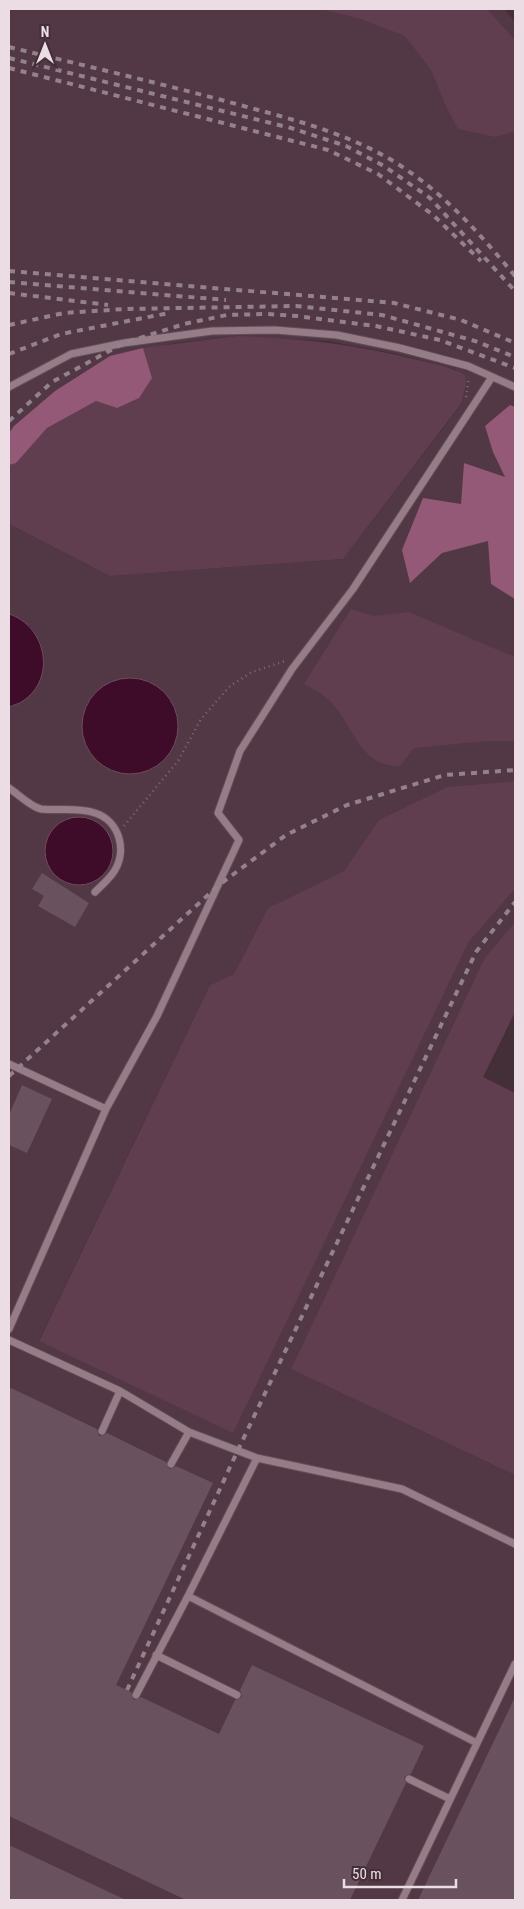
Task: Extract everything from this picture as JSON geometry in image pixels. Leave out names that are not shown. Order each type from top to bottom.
[{"type":"lane","points":[[9,387],[71,354],[124,343],[212,331],[275,330],[337,335],[400,348],[471,367],[515,387]]},
{"type":"lane","points":[[9,1328],[106,1109],[157,1016],[239,840],[218,813],[240,751],[292,669],[353,589],[492,377]]},
{"type":"lane","points":[[9,788],[39,809],[72,809],[96,813],[108,821],[118,833],[122,853],[114,872],[95,892]]},
{"type":"lane","points":[[9,1064],[106,1109]]},
{"type":"lane","points":[[9,1340],[120,1391],[189,1432],[257,1458],[402,1489],[515,1544]]},
{"type":"lane","points":[[102,1431],[120,1391]]},
{"type":"lane","points":[[171,1464],[189,1432]]},
{"type":"lane","points":[[136,1695],[257,1458]]},
{"type":"lane","points":[[188,1596],[477,1743]]},
{"type":"lane","points":[[156,1655],[237,1695]]},
{"type":"lane","points":[[402,1900],[515,1664]]},
{"type":"lane","points":[[409,1779],[450,1799]]},
{"type":"path","points":[[466,398],[471,367]]},
{"type":"path","points":[[118,833],[178,760],[201,719],[230,686],[252,672],[292,659]]},
{"type":"shaded area","points":[[9,9],[504,9],[515,22],[515,781],[447,787],[380,820],[344,871],[268,908],[234,974],[210,985],[39,1340],[468,943],[515,889],[515,922],[484,959],[291,1369],[515,1475],[515,1900],[9,1900],[9,707],[23,701],[41,644],[30,626],[9,614],[9,524],[110,576],[343,559],[461,405],[466,385],[455,369],[393,353],[328,341],[237,336],[168,344],[152,378],[117,408],[96,401],[47,428],[9,465]]},
{"type":"shaded area","points":[[321,9],[487,9],[515,40],[515,131],[496,137],[458,129],[431,70],[405,36],[361,19]]},
{"type":"shaded area","points":[[237,336],[304,340],[369,349],[440,365],[465,375],[466,385],[461,404],[343,559],[110,576],[9,524],[9,465],[16,462],[47,428],[96,401],[117,408],[152,378],[143,348]]},
{"type":"shaded area","points":[[143,348],[152,378],[139,398],[117,408],[96,401],[47,428],[16,463],[9,465],[9,433],[14,426],[55,391],[110,356]]},
{"type":"shaded area","points":[[510,405],[515,407],[515,599],[491,584],[488,541],[442,553],[410,583],[402,550],[423,498],[461,504],[464,463],[505,477],[493,452],[485,426]]},
{"type":"shaded area","points":[[351,609],[373,616],[409,612],[515,657],[515,741],[486,741],[414,748],[400,766],[375,760],[359,743],[330,701],[304,684]]},
{"type":"shaded area","points":[[9,614],[22,620],[32,629],[43,653],[43,667],[34,691],[21,702],[9,707]]},
{"type":"shaded area","points":[[130,678],[148,682],[164,692],[174,708],[178,726],[174,744],[164,760],[148,770],[130,774],[112,770],[96,760],[86,744],[82,726],[86,708],[96,692],[112,682]]},
{"type":"shaded area","points":[[515,781],[515,889],[468,943],[233,1433],[39,1341],[210,985],[234,974],[268,908],[344,871],[379,820],[447,787]]},
{"type":"shaded area","points":[[79,817],[92,820],[103,827],[110,838],[113,851],[110,864],[103,875],[92,882],[79,885],[66,882],[55,875],[48,864],[45,851],[48,838],[55,827],[66,820]]},
{"type":"shaded area","points":[[515,922],[515,1012],[483,1077],[515,1093],[515,1475],[291,1369],[484,959]]},
{"type":"building","points":[[42,873],[89,903],[75,927],[38,906],[44,896],[32,889]]},
{"type":"building","points":[[22,1085],[52,1099],[27,1153],[9,1145],[9,1115]]},
{"type":"building","points":[[9,1387],[97,1429],[99,1436],[107,1433],[166,1462],[169,1469],[176,1466],[213,1483],[116,1685],[131,1692],[134,1700],[141,1697],[219,1734],[235,1700],[242,1697],[240,1690],[252,1665],[424,1746],[411,1774],[404,1777],[406,1783],[350,1900],[186,1900],[9,1816]]},
{"type":"building","points":[[515,1697],[515,1900],[418,1900]]},
{"type":"building","points":[[9,1845],[126,1900],[9,1900]]},
{"type":"railway","points":[[9,47],[153,82],[302,122],[361,144],[398,164],[432,189],[475,230],[515,276]]},
{"type":"railway","points":[[9,58],[291,128],[346,146],[384,166],[430,198],[515,291]]},
{"type":"railway","points":[[9,68],[328,150],[378,174],[433,215],[481,261]]},
{"type":"railway","points":[[9,271],[394,303],[461,320],[515,343]]},
{"type":"railway","points":[[9,282],[226,300]]},
{"type":"railway","points":[[9,293],[108,305]]},
{"type":"railway","points":[[9,325],[64,313],[125,309],[296,306],[382,315],[475,341],[515,357]]},
{"type":"railway","points":[[9,354],[61,334],[169,313]]},
{"type":"railway","points":[[9,421],[52,382],[124,343],[184,324],[227,315],[267,314],[297,316],[376,326],[440,340],[515,368]]},
{"type":"railway","points":[[9,1076],[219,885],[286,835],[347,805],[445,775],[515,770]]},
{"type":"railway","points":[[127,1690],[237,1452],[476,952],[515,902]]}]
